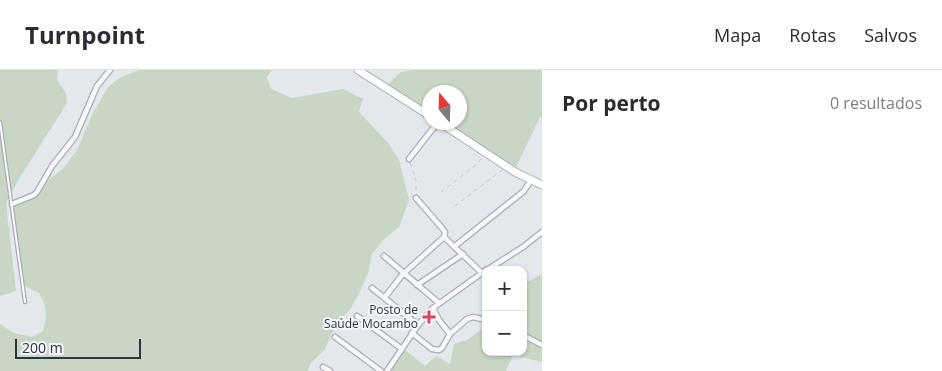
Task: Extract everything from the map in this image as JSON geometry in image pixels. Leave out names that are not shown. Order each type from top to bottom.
[{"type":"main road","points":[[358,70],[422,111]]},
{"type":"main road","points":[[451,130],[506,167],[542,185]]},
{"type":"street","points":[[12,204],[34,195],[39,190],[52,166],[75,137],[97,86],[110,70]]},
{"type":"street","points":[[409,159],[433,130]]},
{"type":"street","points":[[454,246],[524,191],[529,183],[529,179]]},
{"type":"street","points":[[385,297],[404,274],[444,237],[444,230],[416,198]]},
{"type":"street","points":[[493,266],[523,247],[542,232]]},
{"type":"street","points":[[444,237],[482,269]]},
{"type":"street","points":[[417,285],[463,254]]},
{"type":"street","points":[[384,256],[439,303]]},
{"type":"street","points":[[387,371],[412,333],[433,308],[482,273]]},
{"type":"street","points":[[372,288],[418,325]]},
{"type":"street","points":[[433,308],[439,320],[450,334]]},
{"type":"street","points":[[357,316],[402,349]]},
{"type":"street","points":[[412,333],[436,350],[442,348],[450,334],[470,317],[482,319]]},
{"type":"street","points":[[335,337],[381,371]]},
{"type":"street","points":[[527,337],[542,345]]},
{"type":"street","points":[[323,367],[330,371]]},
{"type":"lane","points":[[0,122],[25,302]]},
{"type":"path","points":[[441,192],[476,165],[486,154]]},
{"type":"path","points":[[409,159],[416,180],[416,198]]},
{"type":"path","points":[[455,206],[506,167]]},
{"type":"green space","points":[[0,70],[58,70],[57,80],[66,93],[67,103],[6,203],[16,291],[0,296]]},
{"type":"green space","points":[[139,70],[272,70],[267,77],[271,89],[292,98],[343,89],[363,99],[359,112],[389,144],[399,160],[409,200],[399,227],[384,239],[372,254],[368,273],[359,294],[331,335],[325,349],[310,364],[308,371],[0,371],[0,324],[14,333],[32,337],[43,331],[46,316],[44,302],[39,293],[23,285],[12,202],[37,195],[47,181],[63,169],[77,150],[93,113],[108,87],[121,77]]},
{"type":"green space","points":[[413,70],[542,70],[542,118],[540,117],[516,167],[458,130],[467,130],[467,85],[422,85],[422,108],[387,85],[401,72]]},
{"type":"green space","points":[[542,274],[542,362],[517,356],[527,356],[527,282]]},
{"type":"green space","points":[[482,329],[482,356],[513,356],[506,371],[391,371],[404,349],[425,366],[436,356],[450,364],[454,344],[467,340]]},
{"type":"place","name":"Posto de Saúde Mocambo","points":[[429,317]]}]
